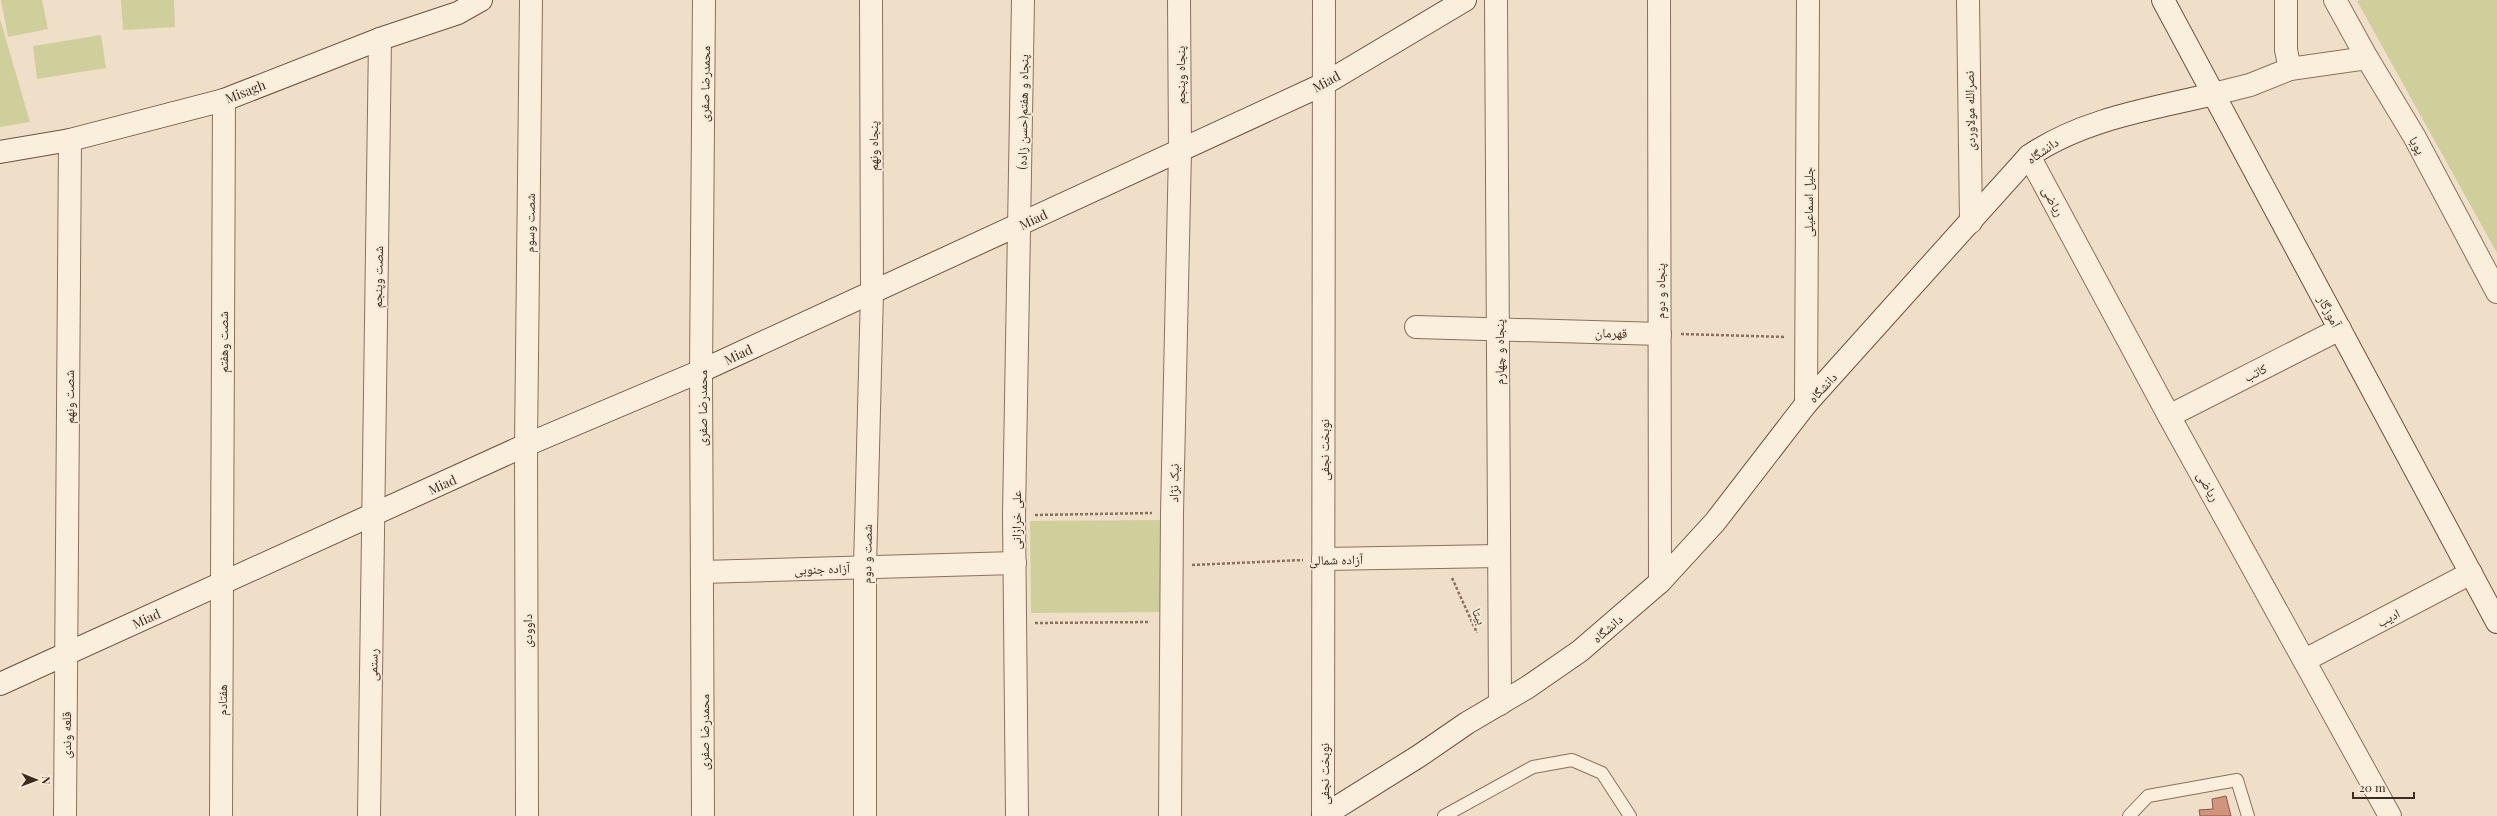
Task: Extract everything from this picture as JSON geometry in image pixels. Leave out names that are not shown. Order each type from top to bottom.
[{"type":"street","name":"Misagh","points":[[0,152],[70,140],[224,100],[380,39],[458,6],[481,0]]},
{"type":"street","name":"شصت وسوم","points":[[526,445],[531,0]]},
{"type":"street","name":"محمدرضا صفری","points":[[703,816],[701,371],[704,0]]},
{"type":"street","name":"پنجاه ونهم","points":[[871,0],[872,292]]},
{"type":"street","name":"(حسن زاده)پنجاه و هفتم","points":[[1021,224],[1023,0]]},
{"type":"street","name":"پنجاه وپنجم","points":[[1179,0],[1180,151]]},
{"type":"street","name":"نوبخت نجفی","points":[[1323,816],[1324,0]]},
{"type":"street","name":"Miad","points":[[0,684],[526,445],[701,371],[1324,84],[1465,0]]},
{"type":"street","name":"پنجاه و چهارم","points":[[1496,0],[1500,704]]},
{"type":"street","name":"پنجاه و دوم","points":[[1659,0],[1660,582]]},
{"type":"street","name":"جلیل اسماعیلی","points":[[1806,404],[1808,0]]},
{"type":"street","name":"نصرالله مولاوردی","points":[[1968,0],[1971,222]]},
{"type":"street","name":"آموزگار","points":[[2163,0],[2497,622]]},
{"type":"street","points":[[2286,0],[2286,50],[2290,69]]},
{"type":"street","name":"پویا","points":[[2335,0],[2367,58],[2414,136],[2497,292]]},
{"type":"street","name":"شصت وپنجم","points":[[374,514],[380,39]]},
{"type":"street","name":"دانشگاه","points":[[1323,816],[1500,704],[1580,651],[1660,582],[1715,522],[1806,404],[2029,156],[2051,141],[2084,128],[2131,113],[2250,85],[2290,69],[2367,58]]},
{"type":"street","name":"شصت وهفتم","points":[[220,584],[224,100]]},
{"type":"street","name":"شصت ونهم","points":[[66,654],[70,140]]},
{"type":"street","name":"نیک نژاد","points":[[1170,816],[1173,621],[1172,512],[1180,151]]},
{"type":"street","name":"ریاضی","points":[[2029,156],[2390,816]]},
{"type":"street","name":"علی خرازانی","points":[[1017,816],[1014,515],[1021,224]]},
{"type":"street","name":"شصت و دوم","points":[[865,816],[865,567],[872,292]]},
{"type":"street","name":"قهرمان","points":[[1416,328],[1660,334]]},
{"type":"street","name":"کاتب","points":[[2170,416],[2340,329]]},
{"type":"street","name":"داوودی","points":[[526,445],[526,816]]},
{"type":"street","name":"رستمی","points":[[370,816],[374,514]]},
{"type":"street","name":"آزاده شمالی","points":[[1323,559],[1499,556]]},
{"type":"street","name":"آزاده جنوبی","points":[[702,572],[1015,563]]},
{"type":"street","name":"ادیب","points":[[2305,660],[2471,573]]},
{"type":"street","name":"هفتادم","points":[[220,584],[221,816]]},
{"type":"street","name":"قلعه وندی","points":[[65,816],[66,654]]},
{"type":"lane","points":[[1444,816],[1533,768],[1572,760],[1602,773],[1630,816]]},
{"type":"lane","points":[[2129,816],[2148,796],[2237,780],[2248,816]]},
{"type":"path","points":[[1660,334],[1806,337]]},
{"type":"path","points":[[1014,515],[1172,512]]},
{"type":"path","name":"بیتا","points":[[1443,557],[1478,634]]},
{"type":"path","name":"آزاده شمالی","points":[[1173,566],[1323,559]]},
{"type":"path","points":[[1015,624],[1173,621]]},
{"type":"green space","points":[[1,0],[42,0],[48,29],[8,37]]},
{"type":"green space","points":[[121,0],[174,0],[175,27],[123,30]]},
{"type":"green space","points":[[2497,0],[2497,253],[2357,1]]},
{"type":"green space","points":[[0,19],[30,122],[0,127]]},
{"type":"green space","points":[[101,35],[106,68],[37,79],[33,46]]},
{"type":"green space","points":[[1163,520],[1164,612],[1031,613],[1030,521]]},
{"type":"building","points":[[2226,796],[2231,816],[2200,816],[2199,810],[2213,809],[2212,799]]}]
